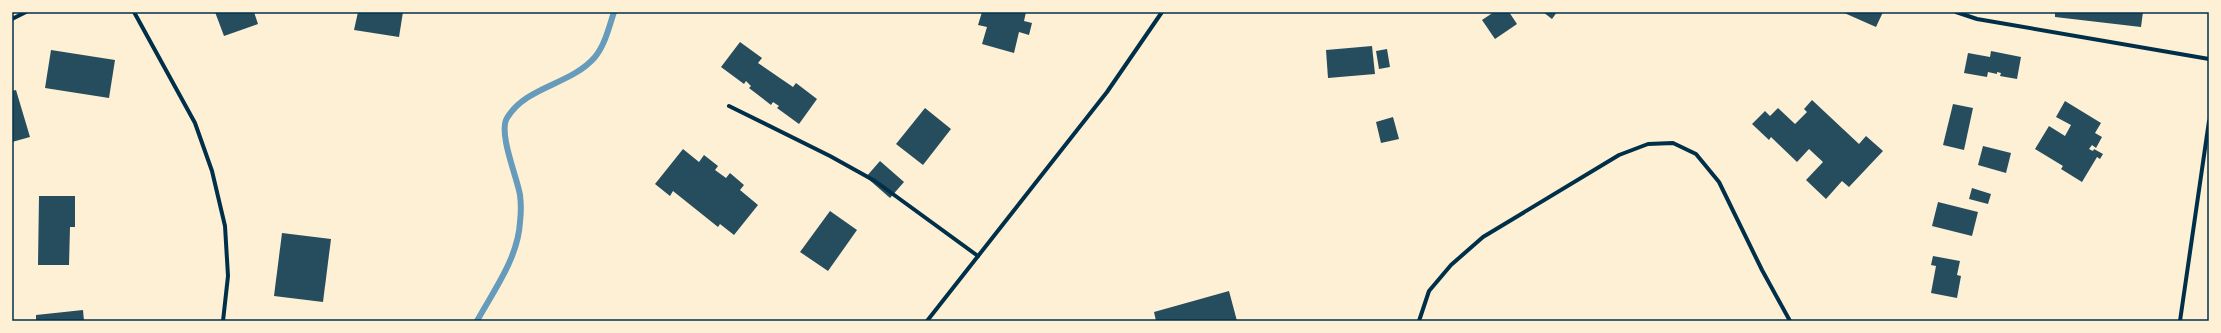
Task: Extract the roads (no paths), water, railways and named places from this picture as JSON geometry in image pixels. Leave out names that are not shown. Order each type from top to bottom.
[{"type":"street","points":[[12,19],[26,12]]},
{"type":"street","points":[[134,12],[194,123],[212,171],[225,226],[228,276],[223,321]]},
{"type":"street","points":[[927,321],[1107,92],[1162,12]]},
{"type":"street","points":[[1956,12],[1977,19],[2209,59]]},
{"type":"street","points":[[729,106],[830,156],[875,181],[978,256]]},
{"type":"street","points":[[2180,321],[2209,121]]},
{"type":"street","points":[[1419,321],[1429,292],[1451,265],[1483,237],[1619,155],[1648,144],[1673,143],[1696,154],[1719,182],[1762,270],[1790,321]]},
{"type":"waterway","points":[[477,321],[498,286],[510,261],[515,248],[521,216],[518,187],[506,144],[505,125],[507,118],[515,107],[525,99],[574,74],[595,57],[604,41],[614,12]]}]
